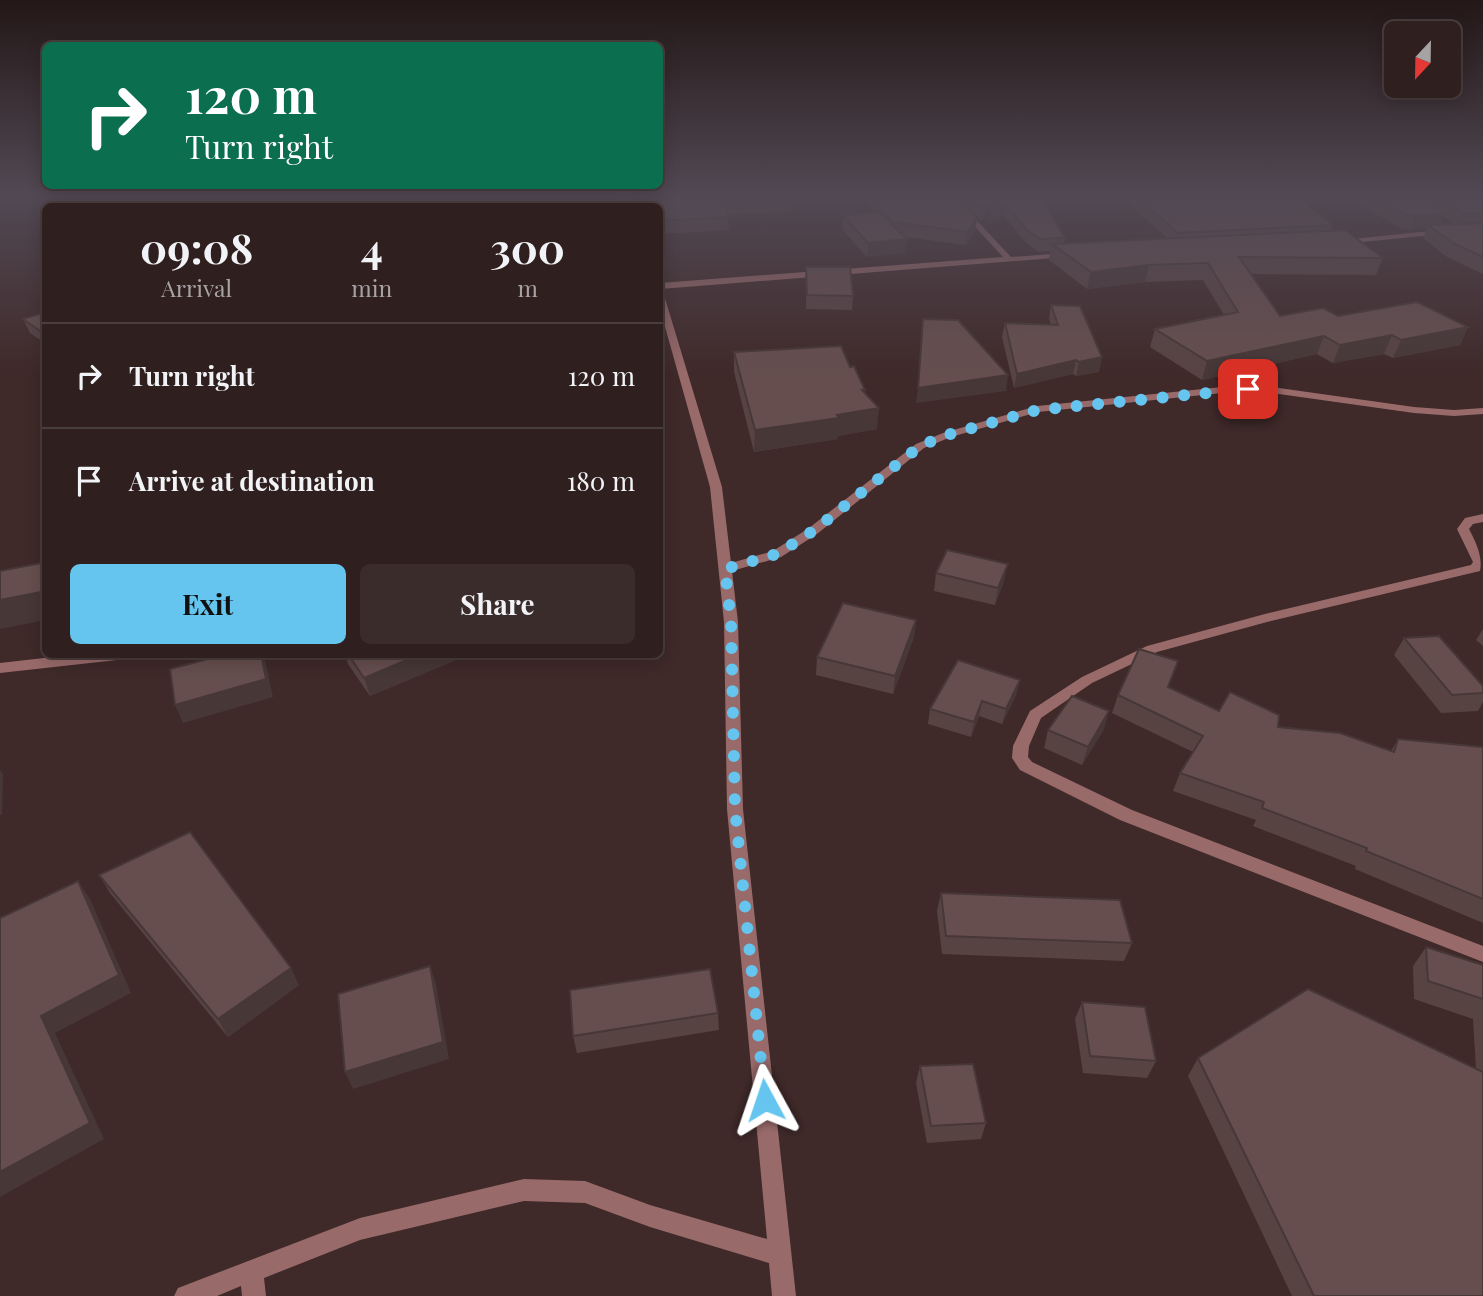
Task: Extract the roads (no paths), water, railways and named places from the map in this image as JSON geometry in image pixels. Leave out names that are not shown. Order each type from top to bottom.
[{"type":"street","points":[[1005,254],[1009,259]]},
{"type":"street","points":[[663,286],[1077,254]]},
{"type":"street","points":[[663,305],[716,487],[731,622],[735,809],[784,1296]]},
{"type":"street","points":[[725,569],[777,554],[813,531],[920,446],[947,435],[1037,410],[1232,389],[1265,389],[1414,410],[1454,413],[1483,411]]},
{"type":"street","points":[[1483,518],[1469,521],[1463,529],[1480,562],[1475,568],[1265,618],[1152,649],[1087,680],[1035,715],[1021,746],[1020,758],[1026,766],[1126,815],[1483,954]]},
{"type":"street","points":[[0,668],[91,658]]},
{"type":"street","points":[[186,1296],[360,1229],[524,1190],[585,1192],[650,1216],[779,1254]]},
{"type":"street","points":[[251,1270],[254,1296]]}]
